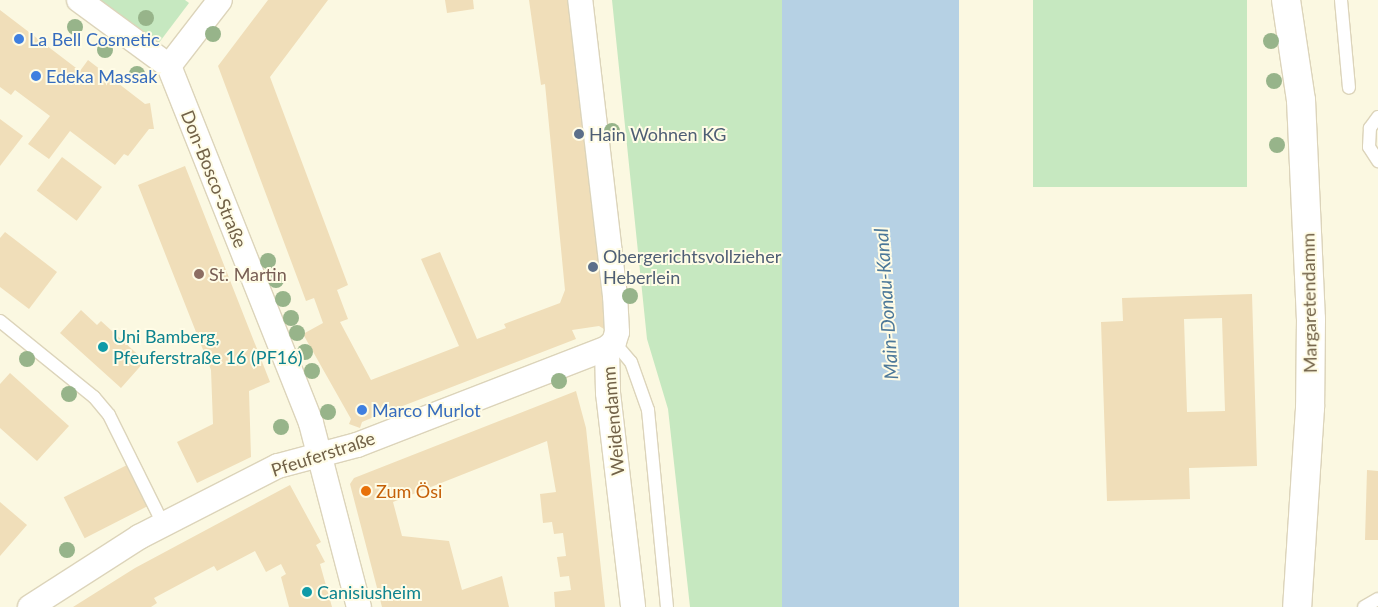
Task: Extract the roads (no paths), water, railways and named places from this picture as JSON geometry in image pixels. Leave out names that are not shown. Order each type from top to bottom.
[{"type":"street","points":[[79,0],[169,66],[220,0]]},
{"type":"street","name":"Weidendamm","points":[[580,0],[615,296],[617,332],[610,345],[608,393],[633,607]]},
{"type":"street","name":"Margaretendamm","points":[[1286,0],[1301,100],[1311,320],[1310,408],[1297,607]]},
{"type":"street","name":"Don-Bosco-Straße","points":[[169,66],[291,372],[318,454],[359,607]]},
{"type":"street","name":"Pfeuferstraße","points":[[30,607],[163,524],[278,466],[356,445],[610,345]]},
{"type":"lane","points":[[1340,0],[1349,88]]},
{"type":"lane","points":[[1378,117],[1370,128],[1369,147],[1378,161]]},
{"type":"lane","points":[[0,321],[94,397],[109,415],[163,524]]},
{"type":"lane","points":[[610,345],[631,362],[648,410],[667,607]]},
{"type":"lane","points":[[1364,607],[1378,599]]},
{"type":"water","name":"Main-Donau-Kanal","points":[[782,0],[959,0],[959,607],[782,607]]},
{"type":"place","name":"La Bell Cosmetic","points":[[19,39]]},
{"type":"place","name":"Edeka Massak","points":[[36,76]]},
{"type":"place","name":"Hain Wohnen KG","points":[[579,134]]},
{"type":"place","name":"Obergerichtsvollzieher Heberlein","points":[[593,267]]},
{"type":"place","name":"St. Martin","points":[[199,274]]},
{"type":"place","name":"Uni Bamberg, Pfeuferstraße 16 (PF16)","points":[[103,347]]},
{"type":"place","name":"Marco Murlot","points":[[362,410]]},
{"type":"place","name":"Zum Ösi","points":[[366,491]]},
{"type":"place","name":"Canisiusheim","points":[[307,592]]}]
